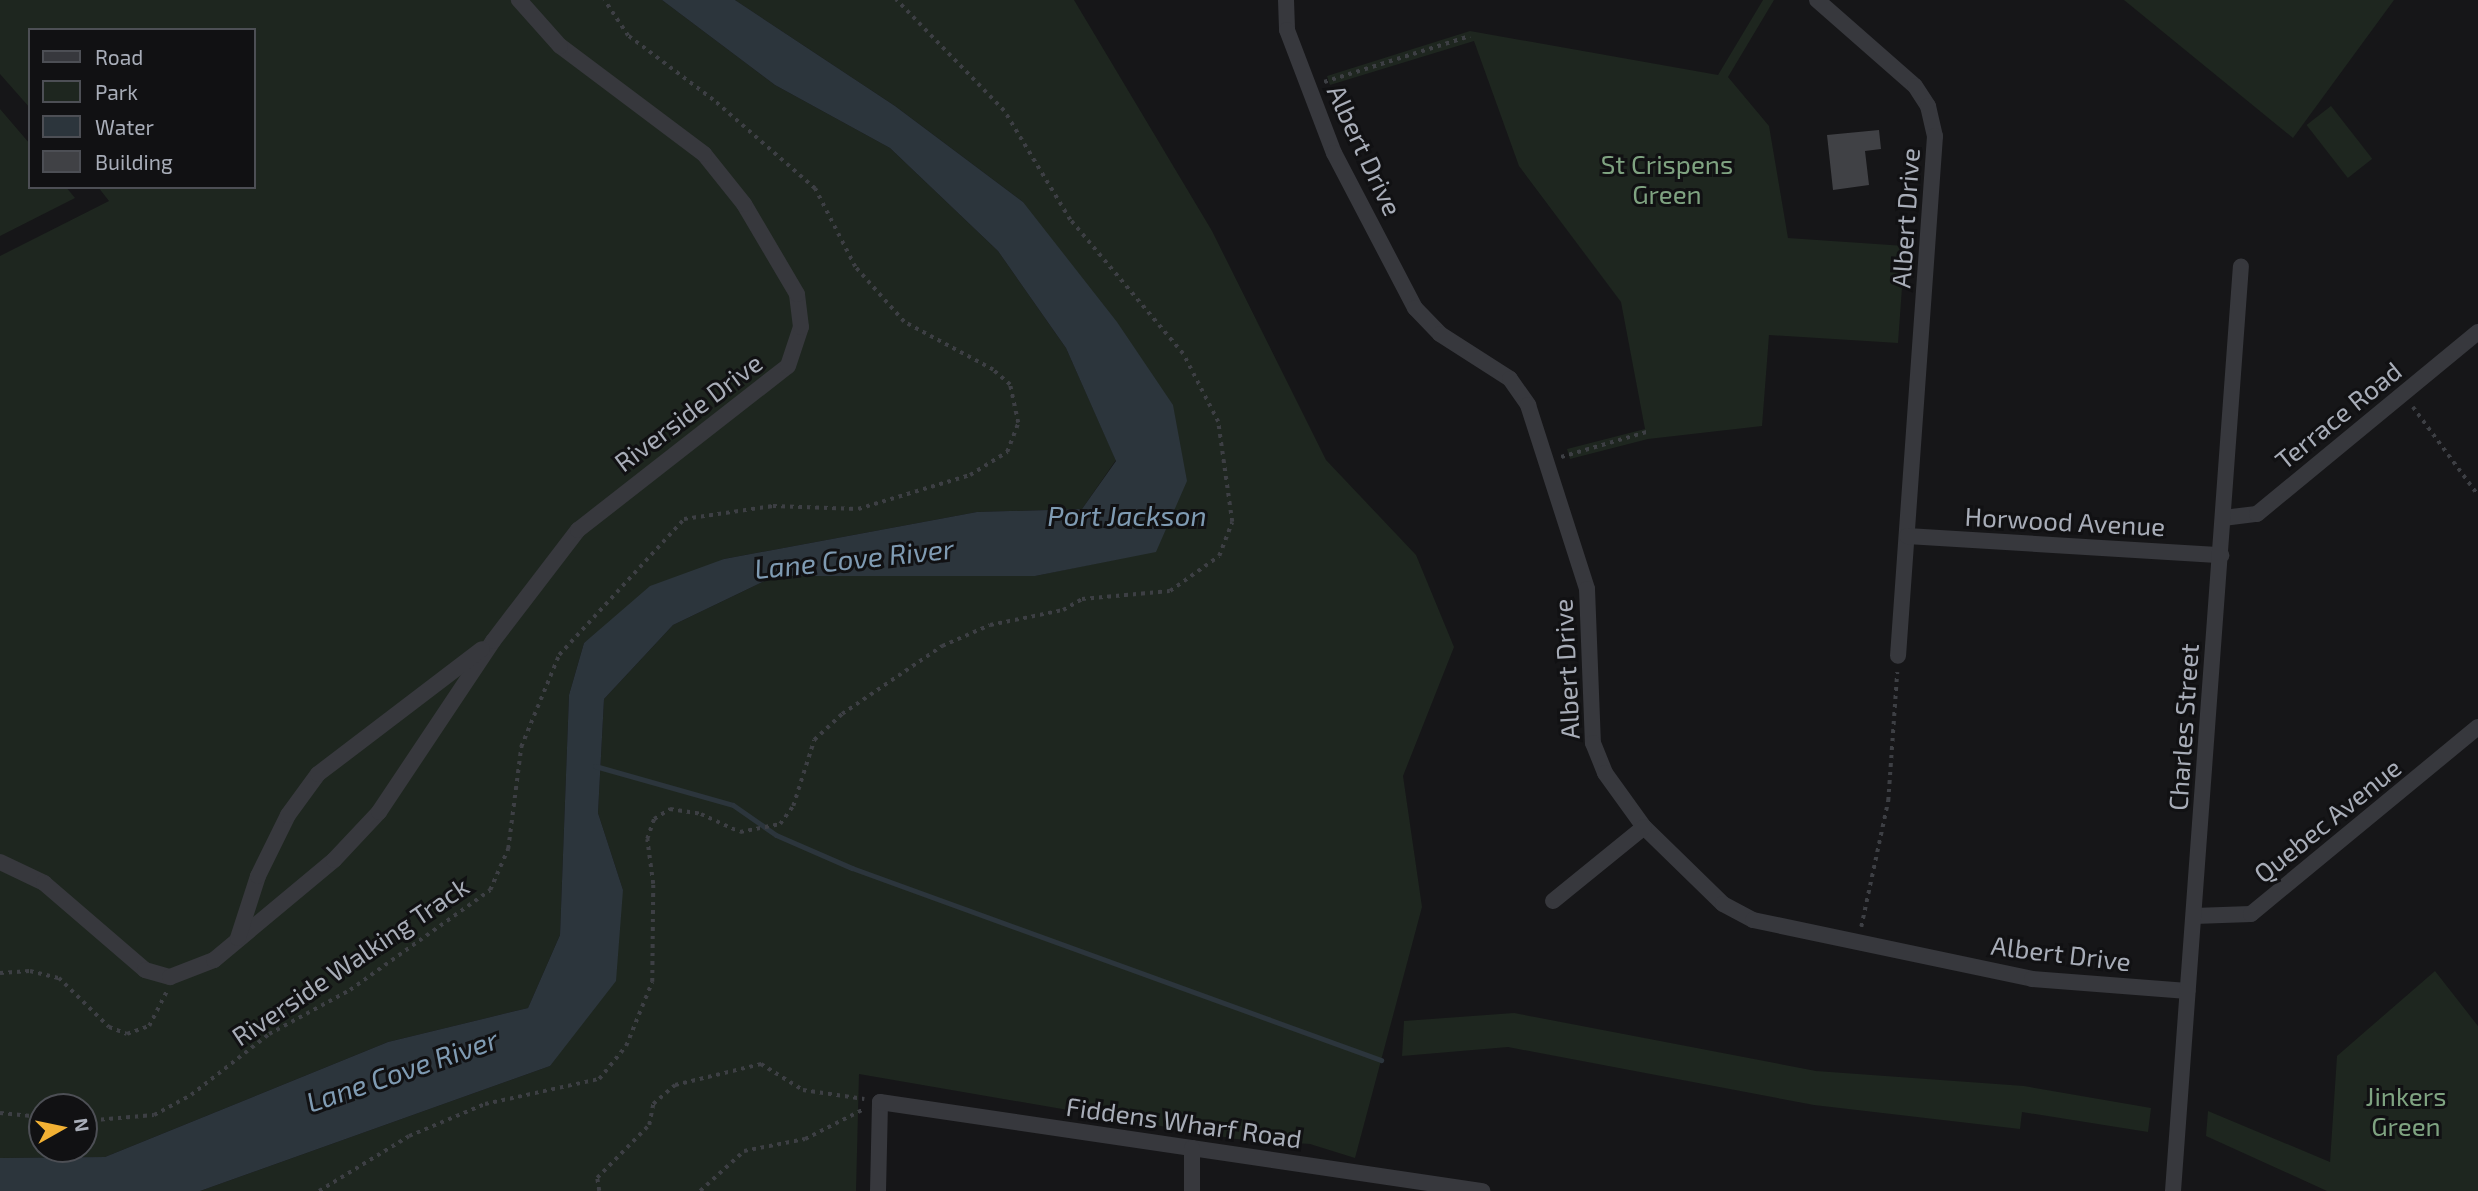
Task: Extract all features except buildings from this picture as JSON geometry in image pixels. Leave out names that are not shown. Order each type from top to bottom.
[{"type":"street","name":"Riverside Drive","points":[[170,978],[215,960],[334,860],[379,811],[492,641],[589,519],[774,381],[794,356],[801,327],[797,294],[787,274],[718,170],[688,140],[561,46],[519,0]]},
{"type":"street","name":"Albert Drive","points":[[1286,0],[1287,30],[1334,153],[1415,308],[1440,334],[1510,379],[1528,405],[1587,589],[1592,743],[1605,773],[1644,827],[1733,909],[1754,920],[2032,979],[2188,992]]},
{"type":"street","name":"Albert Drive","points":[[1817,0],[1915,86],[1928,107],[1936,136],[1898,656]]},
{"type":"street","name":"Charles Street","points":[[2174,1191],[2241,266]]},
{"type":"street","name":"Terrace Road","points":[[2223,518],[2257,514],[2478,332]]},
{"type":"street","name":"Horwood Avenue","points":[[1907,536],[2221,555]]},
{"type":"street","name":"Riverside Drive","points":[[237,940],[270,851],[318,774],[492,641]]},
{"type":"street","name":"Quebec Avenue","points":[[2194,916],[2251,914],[2476,735]]},
{"type":"street","points":[[1553,901],[1644,827]]},
{"type":"street","points":[[0,862],[44,883],[145,970],[170,978]]},
{"type":"street","points":[[878,1191],[880,1101]]},
{"type":"street","name":"Fiddens Wharf Road","points":[[880,1101],[1482,1191]]},
{"type":"street","points":[[1192,1148],[1192,1191]]},
{"type":"path","name":"Riverside Walking Track","points":[[98,1120],[153,1115],[191,1095],[269,1034],[350,990],[490,890],[508,849],[521,747],[559,655],[671,530],[684,519],[773,506],[859,509],[981,471],[1007,452],[1018,422],[1010,385],[993,370],[904,322],[855,267],[815,189],[713,100],[628,36],[604,0]]},
{"type":"path","points":[[319,1191],[409,1136],[485,1104],[503,1103],[599,1079],[614,1056],[626,1046],[652,982],[653,884],[647,839],[654,820],[670,808],[701,814],[740,832],[780,824],[793,806],[814,740],[842,714],[942,646],[990,625],[1063,610],[1082,599],[1170,591],[1219,556],[1232,522],[1218,422],[1183,354],[1070,220],[1004,111],[896,0]]},
{"type":"path","points":[[1309,87],[1469,36]]},
{"type":"path","points":[[2403,394],[2478,495]]},
{"type":"path","points":[[1545,461],[1650,431]]},
{"type":"path","points":[[1857,943],[1888,801],[1898,656]]},
{"type":"path","points":[[0,973],[30,971],[59,978],[109,1027],[127,1034],[149,1026],[163,1008],[170,978]]},
{"type":"path","points":[[599,1191],[597,1178],[649,1125],[653,1104],[675,1085],[761,1064],[803,1090],[880,1101]]},
{"type":"path","points":[[700,1191],[744,1152],[805,1139],[880,1101]]},
{"type":"path","points":[[0,1113],[28,1116]]},
{"type":"green space","points":[[0,0],[662,0],[775,85],[890,148],[998,251],[1066,348],[1116,460],[1082,509],[977,512],[724,559],[584,643],[569,695],[560,935],[528,1008],[388,1042],[105,1157],[98,1157],[98,1093],[28,1093],[28,1158],[0,1158],[0,256],[109,201],[100,189],[256,189],[256,28],[28,28],[28,106],[0,74]]},
{"type":"green space","points":[[735,0],[1074,0],[1212,231],[1326,460],[1416,555],[1454,647],[1403,776],[1422,907],[1355,1158],[1310,1144],[1236,1139],[859,1074],[856,1191],[200,1191],[550,1066],[623,890],[598,813],[604,699],[673,625],[775,576],[1035,576],[1156,551],[1023,202],[895,106]]},
{"type":"green space","name":"St Crispens Green","points":[[1763,0],[1774,0],[1728,77],[1769,126],[1788,238],[1905,246],[1898,343],[1769,335],[1762,426],[1648,439],[1570,459],[1567,449],[1645,429],[1621,302],[1519,166],[1474,41],[1330,85],[1327,76],[1470,31],[1718,75]]},
{"type":"green space","points":[[2124,0],[2394,0],[2293,138]]},
{"type":"green space","points":[[2331,106],[2372,159],[2348,178],[2307,125]]},
{"type":"green space","points":[[0,109],[28,142],[28,189],[68,189],[75,198],[0,236]]},
{"type":"green space","name":"Jinkers Green","points":[[2435,971],[2478,1026],[2478,1191],[2327,1191],[2206,1136],[2208,1111],[2330,1162],[2337,1056]]},
{"type":"green space","points":[[1514,1013],[1816,1071],[2024,1086],[2151,1108],[2148,1132],[2022,1112],[2020,1129],[1814,1105],[1508,1047],[1402,1056],[1404,1021]]},
{"type":"water","name":"Port Jackson","points":[[662,0],[735,0],[895,106],[1023,202],[1117,322],[1173,405],[1187,481],[1156,552],[1035,576],[775,576],[673,625],[604,699],[598,813],[623,890],[616,981],[550,1066],[200,1191],[0,1191],[0,1158],[28,1158],[28,1163],[98,1163],[98,1157],[105,1157],[388,1042],[528,1008],[560,935],[569,695],[584,643],[650,586],[724,559],[977,512],[1082,509],[1116,461],[1066,348],[998,251],[890,148],[775,85]]},
{"type":"waterway","points":[[595,766],[733,805],[776,835],[852,868],[1381,1060]]},
{"type":"water label","name":"Lane Cove River","points":[[854,558]]},
{"type":"water label","name":"Lane Cove River","points":[[402,1070]]}]
